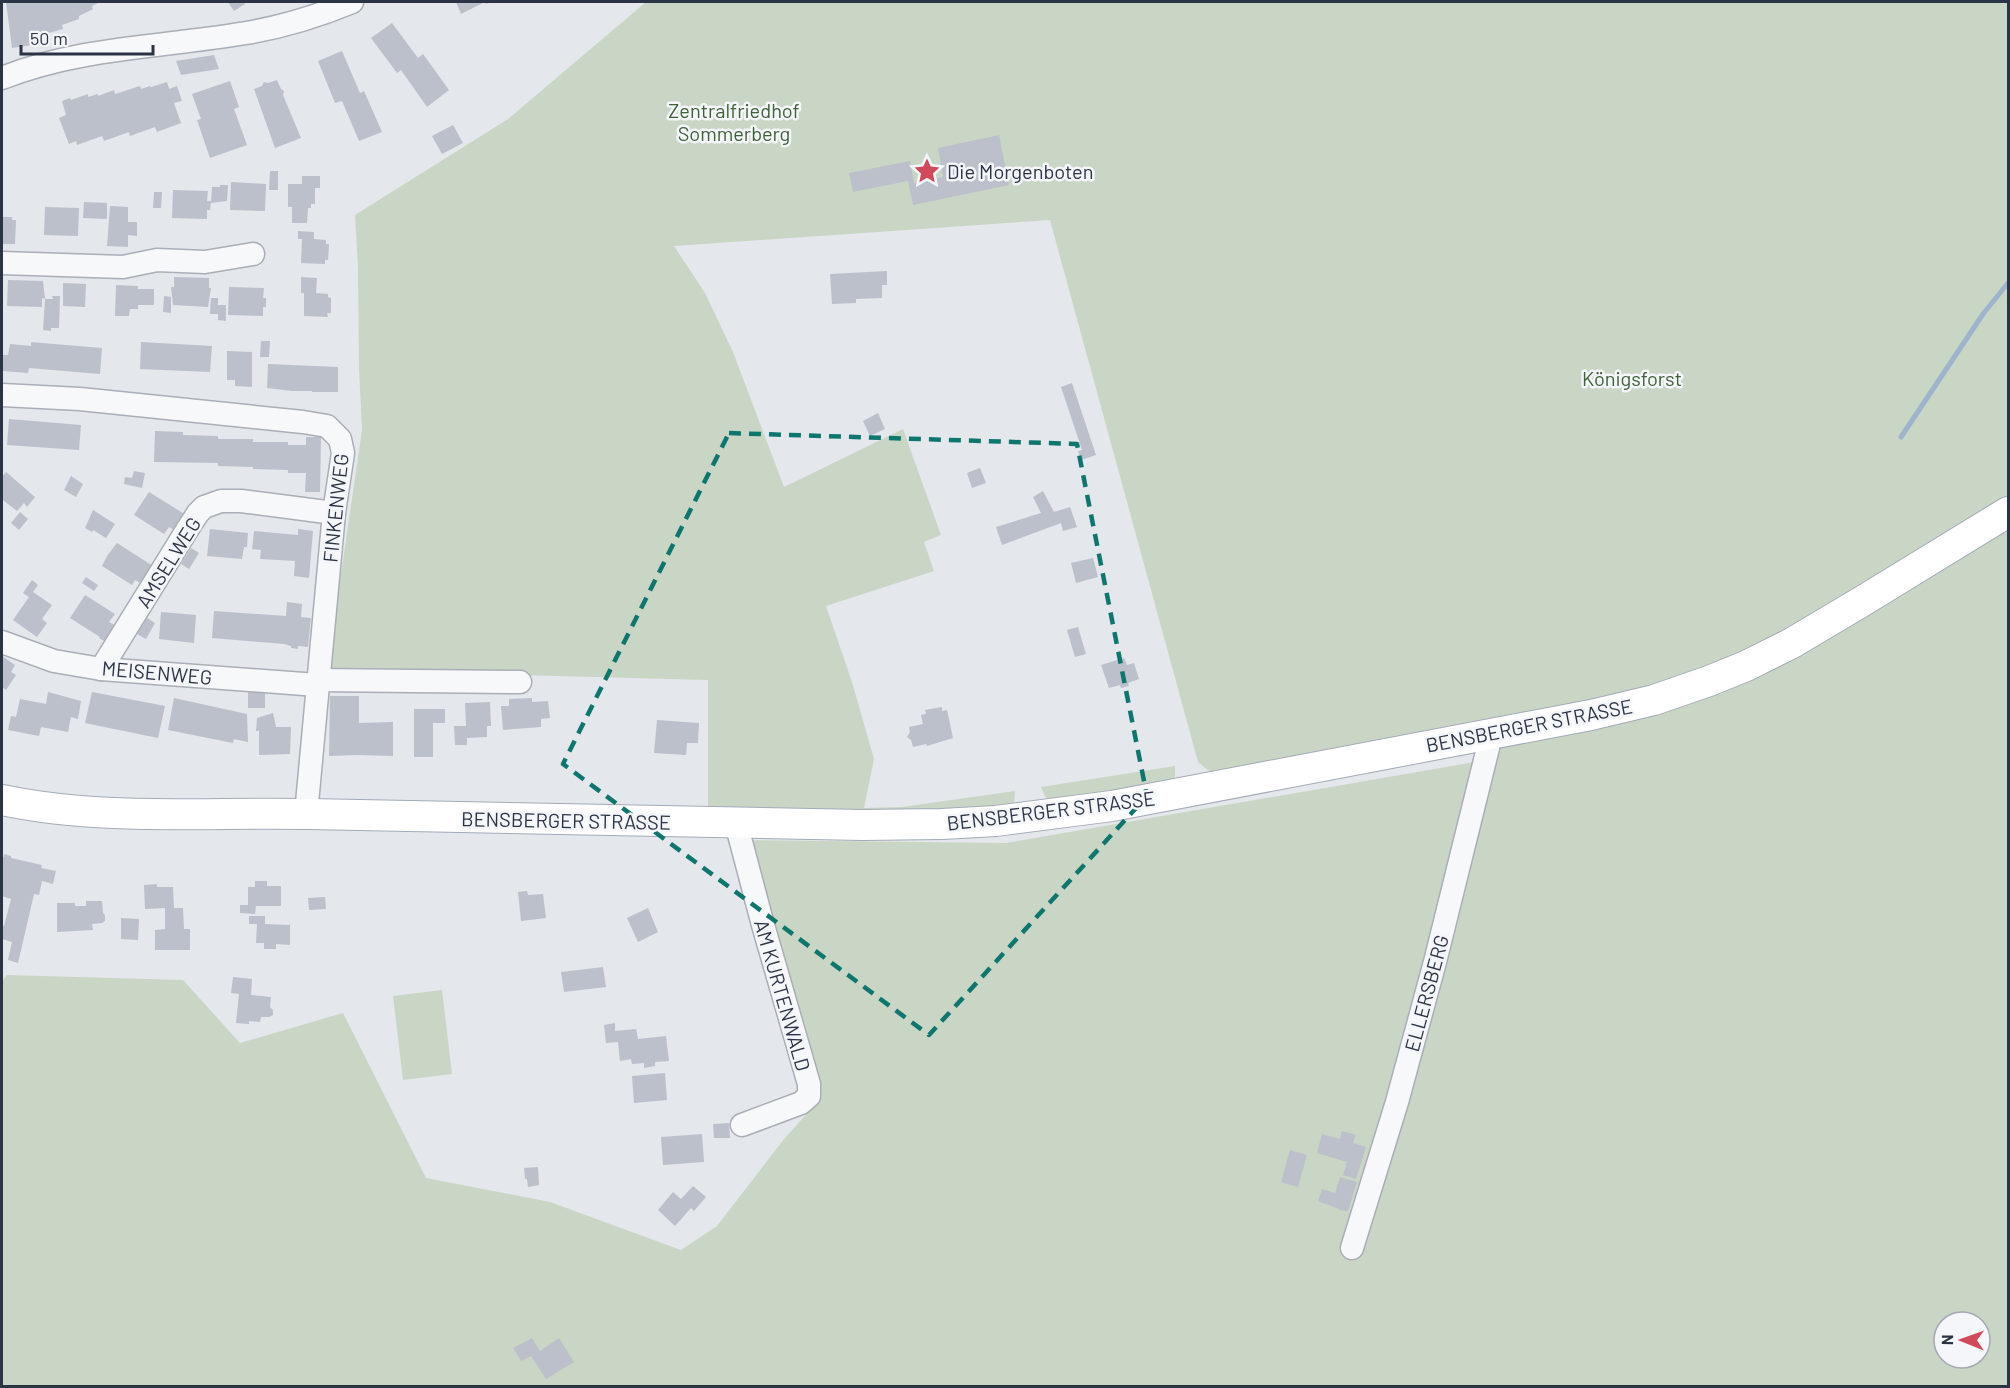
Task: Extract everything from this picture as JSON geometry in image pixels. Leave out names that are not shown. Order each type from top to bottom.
[{"type":"main road","name":"BENSBERGER STRASSE","points":[[2,800],[67,812],[133,815],[306,814],[862,825],[942,825],[996,821],[1112,806],[1591,715],[1654,699],[1709,681],[1792,643],[2008,512]]},
{"type":"street","points":[[2,78],[46,63],[89,53],[247,33],[306,19],[352,2]]},
{"type":"street","points":[[2,263],[123,267],[156,260],[205,262],[252,254]]},
{"type":"street","name":"FINKENWEG","points":[[2,395],[80,399],[327,426],[340,439],[343,453],[334,513],[306,814]]},
{"type":"street","name":"AMSELWEG","points":[[101,669],[192,522],[204,507],[221,501],[241,501],[334,513]]},
{"type":"street","name":"MEISENWEG","points":[[2,642],[54,661],[101,669],[317,682]]},
{"type":"street","points":[[317,682],[520,682]]},
{"type":"street","name":"ELLERSBERG","points":[[1352,1248],[1397,1102],[1435,962],[1488,748],[1486,735]]},
{"type":"street","name":"AM KURTENWALD","points":[[736,823],[762,925],[809,1084],[809,1096],[801,1103],[742,1125]]},
{"type":"highlighted area","points":[[729,433],[1077,444],[1147,796],[929,1035],[563,764]]},
{"type":"green space","points":[[646,2],[2008,2],[2008,1386],[2,1386],[2,981],[7,975],[183,980],[240,1043],[343,1013],[426,1178],[550,1202],[681,1250],[717,1226],[784,1139],[821,1098],[753,906],[739,840],[1006,843],[1475,762],[1486,726],[1215,776],[1198,762],[1050,220],[674,246],[705,293],[733,352],[784,487],[903,429],[941,535],[924,542],[934,571],[826,606],[852,682],[874,759],[864,808],[902,807],[1015,791],[1014,804],[1010,809],[708,814],[708,680],[327,670],[362,430],[355,215],[508,119]]},
{"type":"green space","points":[[1175,766],[1175,778],[1170,784],[1049,801],[1041,787]]},
{"type":"green space","points":[[442,990],[452,1074],[403,1080],[393,996]]},
{"type":"building","points":[[6,2],[100,2],[92,6],[93,9],[79,16],[79,19],[62,25],[63,29],[45,34],[45,37],[31,42],[32,45],[12,48]]},
{"type":"building","points":[[228,2],[244,2],[245,4],[234,11]]},
{"type":"building","points":[[456,2],[485,2],[461,14]]},
{"type":"building","points":[[392,23],[418,58],[423,54],[449,90],[427,107],[401,70],[397,73],[371,38]]},
{"type":"building","points":[[342,51],[360,93],[364,91],[382,132],[359,141],[342,101],[335,103],[318,61]]},
{"type":"building","points":[[214,55],[219,69],[181,75],[176,61]]},
{"type":"building","points":[[277,80],[284,91],[283,95],[301,138],[275,148],[254,89],[262,86],[264,82]]},
{"type":"building","points":[[230,81],[239,107],[234,109],[247,145],[210,158],[197,120],[201,119],[192,94]]},
{"type":"building","points":[[167,82],[169,89],[177,86],[182,101],[174,103],[181,123],[157,132],[155,127],[130,136],[129,132],[104,141],[102,136],[77,145],[76,141],[69,144],[59,118],[66,115],[62,101],[88,94],[88,97],[98,94],[98,96],[114,90],[115,94],[140,86],[141,89]]},
{"type":"building","points":[[453,125],[463,143],[442,154],[432,136]]},
{"type":"building","points":[[999,135],[1009,185],[913,205],[908,181],[853,192],[849,173],[910,161],[914,183],[943,177],[938,148]]},
{"type":"building","points":[[270,171],[278,171],[278,190],[269,190]]},
{"type":"building","points":[[302,176],[320,176],[320,188],[315,188],[315,204],[311,204],[311,208],[308,208],[307,223],[292,223],[292,207],[288,207],[288,184],[302,184]]},
{"type":"building","points":[[231,182],[266,184],[265,211],[230,210]]},
{"type":"building","points":[[220,185],[228,185],[227,201],[211,203],[212,187],[220,187]]},
{"type":"building","points":[[173,190],[208,191],[207,201],[211,201],[210,210],[207,210],[207,219],[172,218]]},
{"type":"building","points":[[154,192],[162,192],[161,208],[153,208]]},
{"type":"building","points":[[84,202],[107,203],[107,219],[83,218]]},
{"type":"building","points":[[110,206],[128,207],[128,222],[137,222],[137,236],[128,235],[128,247],[107,246]]},
{"type":"building","points":[[45,207],[79,208],[78,236],[44,235]]},
{"type":"building","points":[[2,217],[12,217],[12,220],[16,220],[15,244],[2,244]]},
{"type":"building","points":[[298,231],[314,232],[314,239],[326,240],[326,244],[329,244],[328,260],[325,260],[325,264],[301,263],[302,239],[298,239]]},
{"type":"building","points":[[887,271],[887,285],[882,285],[882,298],[856,299],[856,303],[832,304],[830,274]]},
{"type":"building","points":[[174,277],[209,278],[209,288],[211,288],[208,307],[173,305],[171,287],[174,287]]},
{"type":"building","points":[[301,277],[317,278],[316,293],[328,294],[331,298],[331,313],[327,313],[328,317],[304,316]]},
{"type":"building","points":[[8,280],[43,281],[45,299],[42,298],[42,307],[7,306]]},
{"type":"building","points":[[63,283],[86,284],[85,307],[63,306]]},
{"type":"building","points":[[116,285],[154,289],[154,305],[138,305],[138,309],[130,309],[129,316],[115,316]]},
{"type":"building","points":[[229,287],[264,288],[263,298],[266,298],[266,307],[263,307],[263,316],[228,315]]},
{"type":"building","points":[[52,296],[60,296],[59,328],[51,328],[51,331],[43,330],[45,299],[53,299]]},
{"type":"building","points":[[164,296],[171,297],[171,313],[163,312]]},
{"type":"building","points":[[211,298],[218,298],[218,305],[226,305],[226,321],[218,320],[218,314],[210,314]]},
{"type":"building","points":[[261,341],[270,341],[269,357],[260,357]]},
{"type":"building","points":[[31,342],[102,348],[100,374],[29,368],[28,373],[2,371],[2,355],[8,355],[10,344],[31,346]]},
{"type":"building","points":[[141,342],[212,346],[210,372],[140,369]]},
{"type":"building","points":[[227,351],[252,352],[252,387],[235,386],[235,380],[227,380]]},
{"type":"building","points":[[268,364],[338,367],[338,392],[267,388]]},
{"type":"building","points":[[1072,383],[1096,455],[1081,460],[1078,451],[1082,450],[1061,387]]},
{"type":"building","points":[[878,413],[885,429],[870,436],[863,421]]},
{"type":"building","points":[[9,419],[81,425],[79,450],[7,445]]},
{"type":"building","points":[[155,431],[218,436],[218,439],[253,439],[253,442],[288,442],[288,445],[306,445],[306,437],[321,437],[320,492],[305,492],[306,473],[218,466],[218,463],[154,462]]},
{"type":"building","points":[[980,468],[986,483],[972,488],[967,473]]},
{"type":"building","points":[[134,471],[145,473],[142,488],[124,484],[125,477],[132,478]]},
{"type":"building","points":[[6,472],[35,497],[27,507],[24,503],[17,511],[2,501],[2,477]]},
{"type":"building","points":[[71,476],[83,484],[76,497],[64,490]]},
{"type":"building","points":[[1043,491],[1054,512],[1070,507],[1077,527],[1063,531],[1061,523],[1002,545],[996,527],[1041,513],[1033,497]]},
{"type":"building","points":[[149,492],[186,515],[176,531],[169,527],[164,534],[134,515]]},
{"type":"building","points":[[93,510],[115,524],[106,538],[85,528]]},
{"type":"building","points":[[20,512],[28,519],[19,530],[11,523]]},
{"type":"building","points":[[210,529],[248,533],[247,547],[244,547],[242,559],[207,556]]},
{"type":"building","points":[[298,529],[313,531],[309,578],[294,576],[295,561],[260,559],[261,550],[252,549],[254,531],[298,535]]},
{"type":"building","points":[[117,543],[153,566],[142,584],[135,580],[132,585],[102,566]]},
{"type":"building","points":[[191,548],[199,553],[189,569],[181,564]]},
{"type":"building","points":[[1093,558],[1098,577],[1076,583],[1071,563]]},
{"type":"building","points":[[86,577],[98,585],[94,591],[82,583]]},
{"type":"building","points":[[32,580],[38,585],[33,592],[52,605],[42,619],[47,623],[37,637],[13,620],[29,597],[23,593]]},
{"type":"building","points":[[85,595],[115,614],[109,622],[116,626],[106,642],[70,618]]},
{"type":"building","points":[[287,602],[302,604],[301,617],[311,618],[308,647],[298,646],[298,649],[284,644],[212,638],[214,611],[286,616]]},
{"type":"building","points":[[161,612],[196,615],[194,643],[159,639]]},
{"type":"building","points":[[147,618],[155,623],[146,639],[137,634]]},
{"type":"building","points":[[1078,627],[1086,654],[1075,657],[1067,630]]},
{"type":"building","points":[[2,656],[15,665],[11,672],[16,675],[6,690],[2,687]]},
{"type":"building","points":[[1124,658],[1127,665],[1134,663],[1139,679],[1128,683],[1129,686],[1121,688],[1120,685],[1109,688],[1101,665]]},
{"type":"building","points":[[248,689],[265,690],[265,708],[248,708]]},
{"type":"building","points":[[48,692],[81,701],[78,719],[71,717],[68,732],[41,727],[39,736],[8,730],[11,716],[16,717],[20,699],[46,704]]},
{"type":"building","points":[[92,692],[165,706],[158,738],[85,723]]},
{"type":"building","points":[[330,696],[359,696],[359,723],[393,722],[393,756],[329,756]]},
{"type":"building","points":[[174,698],[247,714],[248,742],[234,739],[233,743],[168,730]]},
{"type":"building","points":[[532,698],[532,702],[548,701],[550,718],[541,719],[541,727],[503,730],[501,706],[509,706],[509,699]]},
{"type":"building","points":[[490,702],[491,726],[487,726],[487,737],[467,738],[467,745],[455,745],[454,726],[466,726],[465,703]]},
{"type":"building","points":[[942,707],[942,711],[947,710],[953,738],[927,746],[926,744],[913,747],[911,740],[907,737],[910,732],[909,727],[923,724],[921,715],[926,714],[925,710]]},
{"type":"building","points":[[414,709],[445,709],[445,723],[433,723],[433,757],[414,757]]},
{"type":"building","points":[[273,713],[276,727],[291,727],[290,754],[259,755],[257,718]]},
{"type":"building","points":[[657,720],[699,723],[698,743],[687,743],[686,755],[654,753]]},
{"type":"building","points":[[4,854],[11,858],[42,865],[41,868],[56,871],[53,884],[42,881],[39,895],[34,894],[18,963],[8,960],[12,942],[2,939],[2,925],[4,926],[11,899],[2,896],[2,856],[4,857]]},
{"type":"building","points":[[255,881],[267,881],[267,886],[281,886],[281,906],[256,906],[255,914],[240,913],[240,905],[248,905],[248,887],[255,887]]},
{"type":"building","points":[[157,884],[157,887],[173,887],[174,908],[183,908],[184,929],[190,929],[190,950],[155,950],[155,930],[165,929],[165,908],[145,909],[144,885]]},
{"type":"building","points":[[527,891],[528,895],[543,894],[546,918],[521,921],[518,892]]},
{"type":"building","points":[[325,897],[326,909],[309,910],[308,898]]},
{"type":"building","points":[[86,901],[102,901],[105,921],[92,924],[93,930],[57,932],[57,903],[75,903],[75,906],[86,906]]},
{"type":"building","points":[[648,908],[658,932],[638,942],[627,918]]},
{"type":"building","points":[[249,916],[265,916],[265,924],[290,925],[290,945],[276,944],[276,949],[264,949],[264,943],[256,943],[257,924],[249,924]]},
{"type":"building","points":[[121,918],[139,919],[138,940],[121,939]]},
{"type":"building","points":[[603,967],[606,987],[564,992],[561,972]]},
{"type":"building","points":[[233,977],[252,979],[251,995],[271,997],[270,1007],[273,1015],[261,1017],[260,1022],[236,1023],[239,994],[231,993]]},
{"type":"building","points":[[615,1023],[615,1031],[636,1029],[638,1039],[666,1036],[669,1061],[655,1062],[655,1066],[644,1068],[644,1063],[632,1064],[631,1059],[620,1061],[618,1042],[606,1043],[604,1025]]},
{"type":"building","points":[[665,1073],[667,1100],[634,1103],[632,1076]]},
{"type":"building","points":[[729,1123],[730,1138],[714,1138],[713,1124]]},
{"type":"building","points":[[1342,1131],[1356,1135],[1353,1143],[1366,1147],[1356,1179],[1343,1175],[1347,1162],[1317,1153],[1322,1134],[1340,1139]]},
{"type":"building","points":[[702,1134],[704,1162],[663,1165],[661,1137]]},
{"type":"building","points":[[1290,1150],[1307,1155],[1298,1187],[1281,1182]]},
{"type":"building","points":[[538,1167],[539,1185],[528,1187],[524,1168]]},
{"type":"building","points":[[1340,1177],[1357,1182],[1348,1211],[1339,1210],[1318,1201],[1322,1189],[1335,1193]]},
{"type":"building","points":[[693,1186],[706,1197],[694,1211],[691,1208],[675,1226],[658,1210],[673,1192],[681,1199]]},
{"type":"building","points":[[532,1338],[540,1351],[559,1338],[574,1362],[546,1379],[531,1356],[521,1361],[513,1348]]},
{"type":"waterway","points":[[1901,437],[1983,314],[2008,283]]},
{"type":"place","name":"Die Morgenboten","points":[[927,171]]},
{"type":"park label","name":"Zentralfriedhof Sommerberg","points":[[734,122]]},
{"type":"park label","name":"Königsforst","points":[[1632,378]]}]
